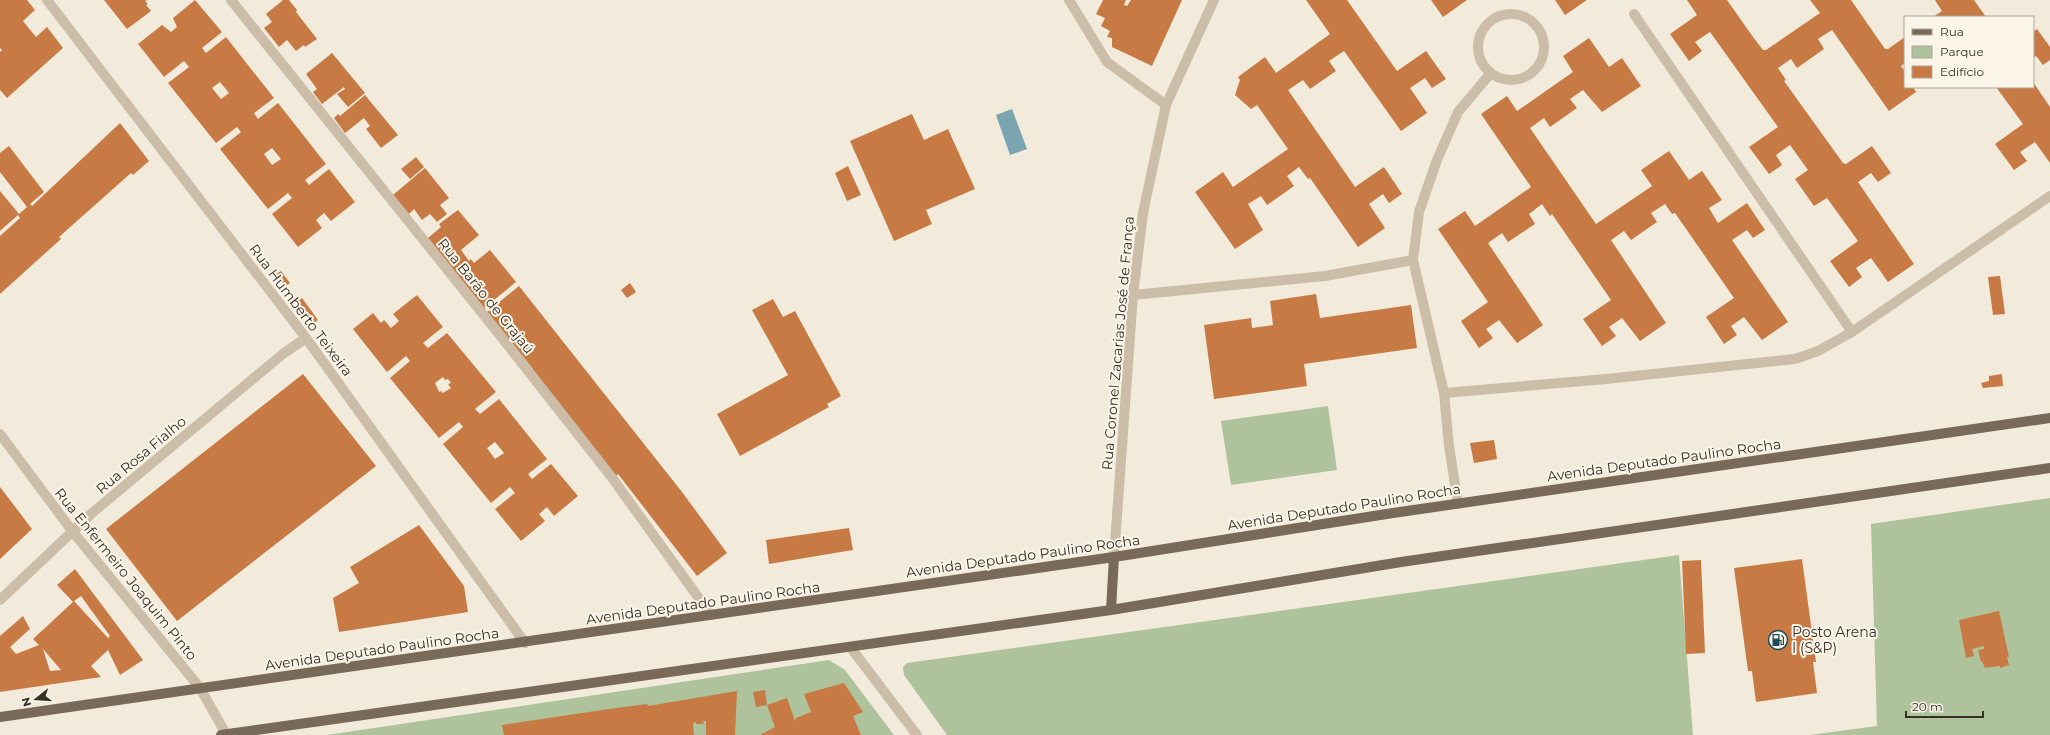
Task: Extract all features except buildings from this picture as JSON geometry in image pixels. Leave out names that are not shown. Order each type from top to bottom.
[{"type":"main road","name":"Avenida Deputado Paulino Rocha","points":[[0,717],[525,643],[1114,557],[1458,504],[2050,418]]},
{"type":"main road","points":[[223,735],[851,648],[1111,610],[1401,562],[2050,468]]},
{"type":"main road","points":[[1111,610],[1114,557]]},
{"type":"street","name":"Rua Humberto Teixeira","points":[[47,0],[306,338],[525,643]]},
{"type":"street","name":"Rua Barão de Grajaú","points":[[231,0],[494,327],[613,479],[712,615]]},
{"type":"street","points":[[1069,0],[1107,62],[1166,105]]},
{"type":"street","name":"Rua Coronel Zacarias José de França","points":[[1114,557],[1133,295],[1143,213],[1166,105],[1214,0]]},
{"type":"street","points":[[1511,14],[1527,17],[1535,24],[1543,39],[1544,55],[1539,66],[1532,74],[1522,79],[1511,81],[1500,79],[1490,74],[1483,66],[1478,56],[1477,45],[1480,34],[1486,24],[1495,17],[1511,14]]},
{"type":"street","points":[[1634,14],[1852,332]]},
{"type":"street","points":[[1458,504],[1449,446],[1444,393],[1413,260],[1419,212],[1437,160],[1458,112],[1490,74]]},
{"type":"street","points":[[1444,393],[1606,379],[1795,359],[1818,351],[1852,332],[2050,196]]},
{"type":"street","points":[[1133,295],[1326,276],[1413,260]]},
{"type":"street","name":"Rua Rosa Fialho","points":[[0,600],[92,513],[284,353],[306,338]]},
{"type":"street","name":"Rua Enfermeiro Joaquim Pinto","points":[[0,434],[72,532],[200,688],[223,735]]},
{"type":"street","points":[[851,648],[917,735]]},
{"type":"green space","points":[[1328,406],[1337,470],[1231,485],[1221,421]]},
{"type":"green space","points":[[2050,498],[2050,735],[1810,735],[1877,726],[1871,524]]},
{"type":"green space","points":[[1679,555],[1693,735],[947,735],[904,675],[903,667],[907,663]]},
{"type":"green space","points":[[829,660],[845,670],[894,735],[327,735]]},
{"type":"water","points":[[1012,109],[1027,149],[1010,155],[996,115]]},
{"type":"place","name":"Posto Arena I (S&P)","points":[[1778,640]]}]
